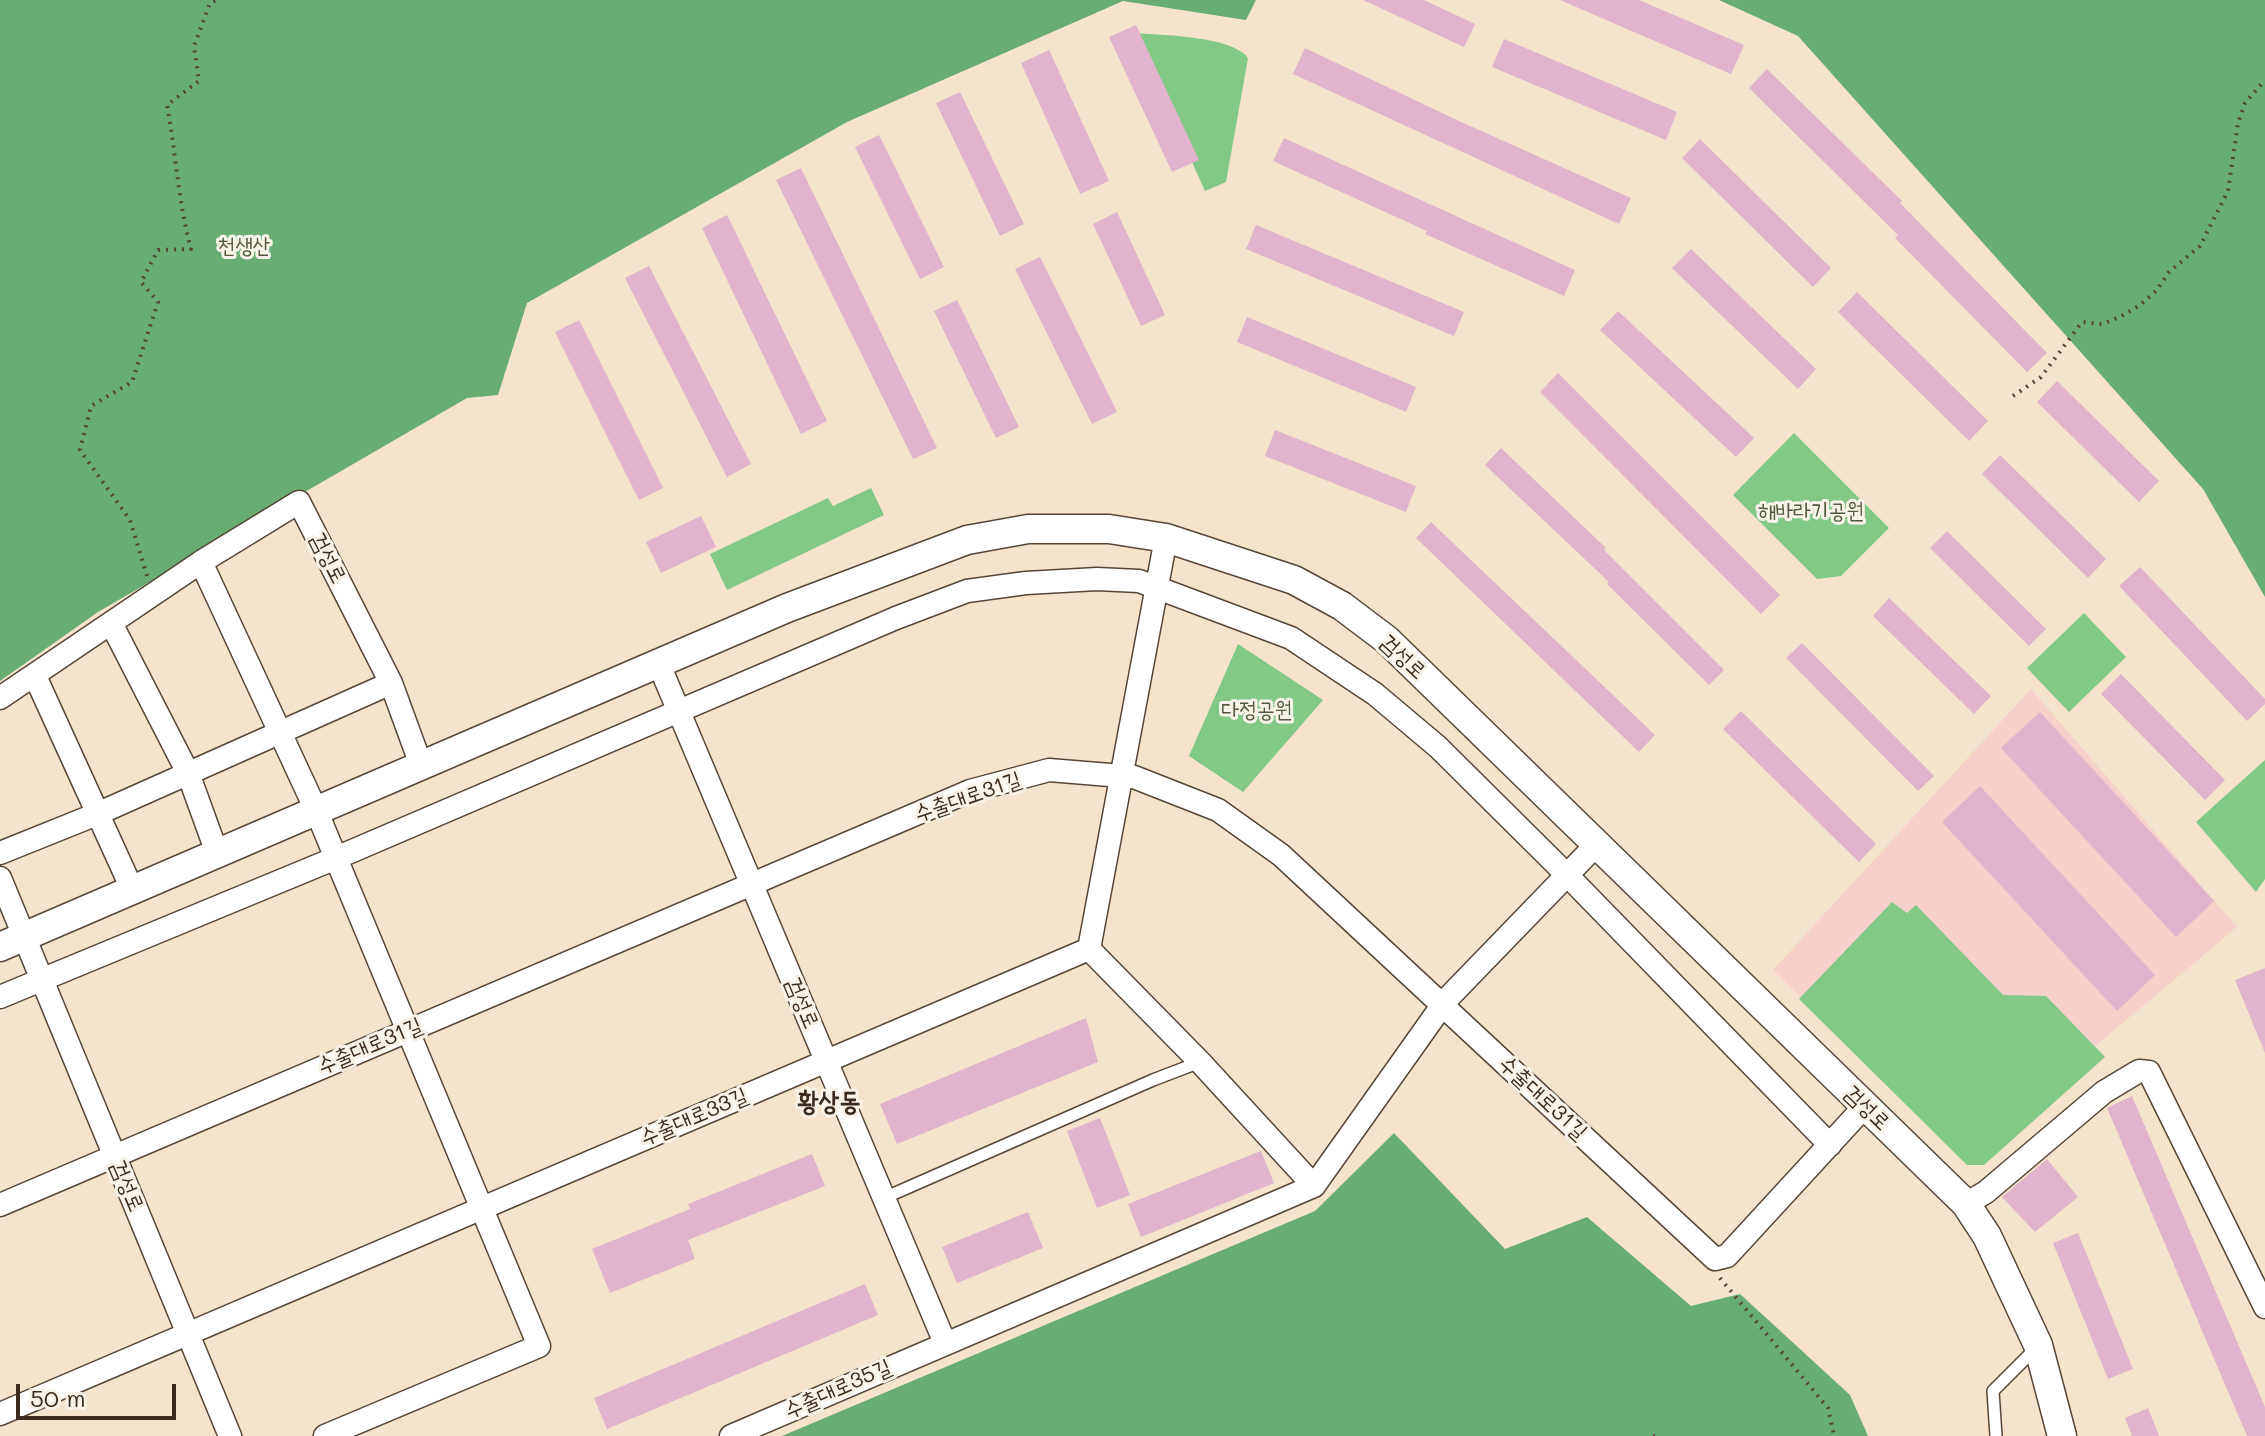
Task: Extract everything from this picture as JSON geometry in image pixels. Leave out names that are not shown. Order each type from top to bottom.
[{"type":"street","name":"검성로","points":[[0,698],[201,562],[299,502],[391,683],[421,765]]},
{"type":"street","name":"검성로","points":[[12,942],[658,662],[787,608],[967,540],[1028,529],[1109,529],[1166,538],[1294,580],[1342,606],[1387,640],[1966,1204],[1987,1236],[2038,1345],[2062,1436]]},
{"type":"street","points":[[1166,538],[1089,949],[1200,1062],[1314,1186],[1442,1005],[1597,844]]},
{"type":"street","points":[[201,562],[316,810],[539,1346],[325,1436]]},
{"type":"street","points":[[0,997],[336,858],[896,618],[967,591],[1026,583],[1097,579],[1139,581],[1291,638],[1375,694],[1438,747],[1830,1145]]},
{"type":"street","points":[[111,623],[188,773],[217,853]]},
{"type":"street","name":"검성로","points":[[658,662],[945,1343]]},
{"type":"street","points":[[35,676],[132,889]]},
{"type":"street","points":[[0,853],[97,814],[391,683]]},
{"type":"street","name":"수출대로31길","points":[[0,1205],[970,791],[1049,770],[1134,777],[1218,810],[1281,855],[1715,1259],[1727,1256],[1865,1106]]},
{"type":"street","name":"검성로","points":[[0,878],[12,942],[41,979],[230,1436]]},
{"type":"street","name":"수출대로33길","points":[[0,1414],[1089,949]]},
{"type":"street","points":[[1966,1204],[1986,1192],[2104,1092],[2139,1071],[2149,1072],[2265,1307]]},
{"type":"street","name":"수출대로35길","points":[[731,1436],[1314,1186]]},
{"type":"lane","points":[[884,1198],[1200,1062]]},
{"type":"lane","points":[[1996,1436],[1993,1391],[2038,1345]]},
{"type":"path","points":[[153,595],[130,520],[80,450],[91,406],[132,382],[158,302],[141,282],[158,250],[191,249],[182,217],[177,159],[167,105],[199,81],[194,46],[210,3],[217,0]]},
{"type":"path","points":[[2013,396],[2041,377],[2082,322],[2102,324],[2140,305],[2156,291],[2169,272],[2200,246],[2228,191],[2238,123],[2245,103],[2265,80]]},
{"type":"path","points":[[1714,1273],[1725,1282],[1828,1408],[1834,1436]]},
{"type":"shaded area","points":[[2031,689],[2237,927],[1970,1151],[1885,1078],[1773,970]]},
{"type":"green space","name":"천생산","points":[[0,0],[1256,0],[1246,20],[1123,1],[847,122],[527,303],[498,395],[467,398],[98,612],[0,681]]},
{"type":"green space","points":[[1719,0],[2265,0],[2265,597],[2203,489],[1798,36]]},
{"type":"green space","points":[[1134,33],[1212,41],[1228,45],[1248,58],[1226,182],[1205,191]]},
{"type":"green space","name":"해바라기공원","points":[[1794,433],[1889,528],[1841,576],[1817,579],[1733,495]]},
{"type":"green space","points":[[871,488],[884,515],[727,590],[710,554],[828,498],[833,506]]},
{"type":"green space","points":[[2084,613],[2126,657],[2069,712],[2027,668]]},
{"type":"green space","name":"다정공원","points":[[1238,644],[1323,700],[1243,792],[1189,756]]},
{"type":"green space","points":[[2265,760],[2265,879],[2256,892],[2196,822]]},
{"type":"green space","points":[[1892,902],[1907,913],[1916,905],[2003,995],[2046,996],[2105,1057],[1984,1165],[1967,1165],[1799,999]]},
{"type":"green space","points":[[1394,1133],[1505,1249],[1587,1217],[1691,1306],[1740,1294],[1850,1395],[1868,1436],[782,1436],[1315,1211]]},
{"type":"building","points":[[1363,0],[1424,0],[1475,24],[1464,47]]},
{"type":"building","points":[[1560,0],[1639,0],[1744,45],[1731,74]]},
{"type":"building","points":[[1136,25],[1199,160],[1172,172],[1109,37]]},
{"type":"building","points":[[1504,39],[1677,112],[1666,140],[1492,67]]},
{"type":"building","points":[[1305,48],[1631,198],[1619,224],[1293,74]]},
{"type":"building","points":[[1049,50],[1109,181],[1080,194],[1021,63]]},
{"type":"building","points":[[1767,69],[1902,201],[1900,203],[2047,353],[2027,372],[1895,238],[1898,235],[1749,88]]},
{"type":"building","points":[[960,92],[1024,224],[1000,236],[936,103]]},
{"type":"building","points":[[879,135],[944,267],[920,279],[855,147]]},
{"type":"building","points":[[1284,138],[1575,270],[1564,296],[1273,161]]},
{"type":"building","points":[[1700,139],[1831,268],[1813,287],[1682,158]]},
{"type":"building","points":[[801,168],[937,448],[913,459],[776,180]]},
{"type":"building","points":[[1117,212],[1165,315],[1141,326],[1093,224]]},
{"type":"building","points":[[727,215],[827,421],[801,434],[702,228]]},
{"type":"building","points":[[1256,225],[1464,312],[1454,336],[1246,249]]},
{"type":"building","points":[[1691,249],[1816,369],[1798,389],[1672,268]]},
{"type":"building","points":[[1040,257],[1117,412],[1092,424],[1015,269]]},
{"type":"building","points":[[649,266],[751,464],[727,477],[625,278]]},
{"type":"building","points":[[1857,292],[1988,421],[1969,441],[1838,312]]},
{"type":"building","points":[[957,300],[1019,427],[996,438],[934,311]]},
{"type":"building","points":[[1618,311],[1754,438],[1736,457],[1600,330]]},
{"type":"building","points":[[1247,317],[1416,387],[1406,412],[1237,342]]},
{"type":"building","points":[[579,320],[663,488],[639,500],[555,332]]},
{"type":"building","points":[[1558,373],[1780,595],[1761,614],[1540,392]]},
{"type":"building","points":[[2057,381],[2159,481],[2139,502],[2037,402]]},
{"type":"building","points":[[1275,430],[1416,486],[1406,512],[1265,456]]},
{"type":"building","points":[[1501,448],[1606,548],[1604,550],[1724,670],[1709,685],[1607,584],[1609,582],[1485,465]]},
{"type":"building","points":[[2000,455],[2106,559],[2088,578],[1982,474]]},
{"type":"building","points":[[701,516],[716,547],[661,573],[646,542]]},
{"type":"building","points":[[1431,522],[1655,735],[1639,752],[1416,538]]},
{"type":"building","points":[[1947,531],[2046,629],[2029,646],[1930,548]]},
{"type":"building","points":[[2140,567],[2265,699],[2265,704],[2247,721],[2119,586]]},
{"type":"building","points":[[1889,598],[1991,696],[1974,714],[1873,616]]},
{"type":"building","points":[[1802,643],[1934,776],[1918,791],[1786,658]]},
{"type":"building","points":[[2121,674],[2225,780],[2205,800],[2101,694]]},
{"type":"building","points":[[1741,711],[1876,844],[1859,862],[1723,729]]},
{"type":"building","points":[[2040,712],[2214,901],[2176,937],[2001,748]]},
{"type":"building","points":[[1980,786],[2155,975],[2117,1011],[1942,822]]},
{"type":"building","points":[[2265,968],[2265,1053],[2235,980]]},
{"type":"building","points":[[1086,1018],[1098,1062],[897,1144],[880,1104]]},
{"type":"building","points":[[2132,1096],[2265,1407],[2265,1436],[2247,1436],[2107,1108]]},
{"type":"building","points":[[1100,1118],[1130,1195],[1097,1208],[1067,1131]]},
{"type":"building","points":[[1261,1151],[1274,1183],[1141,1237],[1128,1204]]},
{"type":"building","points":[[812,1154],[825,1186],[688,1240],[695,1259],[610,1293],[592,1249],[690,1209],[688,1204]]},
{"type":"building","points":[[2047,1159],[2078,1197],[2035,1232],[2002,1197]]},
{"type":"building","points":[[1028,1212],[1043,1248],[957,1283],[942,1247]]},
{"type":"building","points":[[2078,1233],[2133,1369],[2108,1379],[2053,1243]]},
{"type":"building","points":[[865,1284],[878,1315],[607,1429],[594,1398]]},
{"type":"building","points":[[2148,1408],[2159,1436],[2132,1436],[2125,1418]]},
{"type":"district","name":"황상동","points":[[829,1102]]}]
